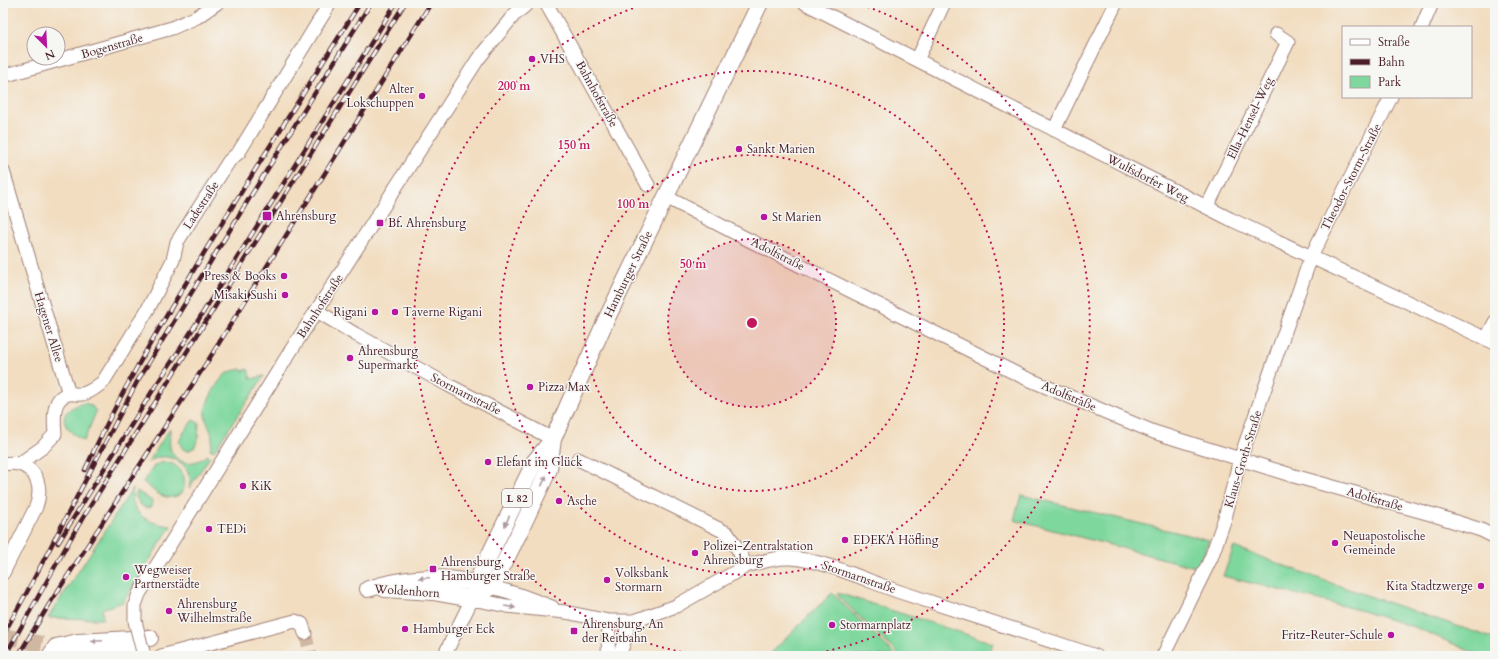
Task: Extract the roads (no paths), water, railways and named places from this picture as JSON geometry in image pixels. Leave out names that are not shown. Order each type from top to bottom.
[{"type":"main road","name":"Hamburger Straße","points":[[484,585],[549,469],[553,439],[606,320],[760,3]]},
{"type":"main road","name":"Woldenhorn","points":[[472,599],[433,592],[368,589],[391,582],[432,577],[484,585]]},
{"type":"main road","points":[[472,599],[484,585]]},
{"type":"main road","points":[[150,638],[127,648],[96,655],[55,653],[78,642],[150,638]]},
{"type":"street","name":"Bogenstraße","points":[[3,76],[172,28],[197,17],[217,3]]},
{"type":"street","name":"Ladestraße","points":[[69,394],[82,394],[92,391],[103,382],[148,309],[173,260],[177,242],[229,161],[239,152],[330,3]]},
{"type":"street","name":"Bahnhofstraße","points":[[144,654],[135,621],[134,605],[139,594],[394,188],[484,50],[514,15],[528,3]]},
{"type":"street","name":"Bahnhofstraße","points":[[546,3],[648,185]]},
{"type":"street","name":"Wulfsdorfer Weg","points":[[805,3],[1207,207],[1491,341]]},
{"type":"street","points":[[917,60],[944,3]]},
{"type":"street","points":[[1054,130],[1116,3]]},
{"type":"street","points":[[1422,26],[1432,3]]},
{"type":"street","name":"Ella-Hensel-Weg","points":[[1207,207],[1288,42],[1276,34]]},
{"type":"street","name":"Theodor-Storm-Straße","points":[[1311,257],[1391,98]]},
{"type":"street","name":"Hagener Allee","points":[[3,171],[69,394]]},
{"type":"street","name":"Adolfstraße","points":[[666,197],[1021,376],[1154,432],[1294,476],[1434,515],[1481,530],[1495,537]]},
{"type":"street","name":"Klaus-Groth-Straße","points":[[1163,656],[1211,558],[1225,518],[1240,459],[1311,257]]},
{"type":"street","name":"Stormarnstraße","points":[[317,311],[381,349],[553,439]]},
{"type":"street","points":[[1491,341],[1495,322]]},
{"type":"street","points":[[19,464],[55,434],[54,417],[56,406],[61,397],[69,394]]},
{"type":"street","points":[[578,459],[727,533],[739,551],[746,566]]},
{"type":"street","points":[[3,464],[12,462],[19,464],[32,472],[39,484],[40,490],[36,507],[3,573]]},
{"type":"street","name":"Stormarnstraße","points":[[565,612],[609,621],[627,621],[644,618],[676,606],[746,566],[758,562],[790,558],[812,561],[1096,656]]},
{"type":"street","points":[[484,585],[520,594],[565,612]]},
{"type":"street","points":[[444,656],[472,599],[512,607],[565,612]]},
{"type":"street","points":[[161,656],[295,621],[302,624],[305,633]]},
{"type":"street","points":[[608,656],[609,621]]},
{"type":"street","points":[[618,656],[627,632],[627,621]]},
{"type":"tunnel","points":[[305,633],[311,656]]},
{"type":"tunnel","points":[[3,636],[56,647]]},
{"type":"railway","points":[[85,470],[121,396],[161,325],[231,209],[360,3]]},
{"type":"railway","points":[[3,635],[138,380],[371,3]]},
{"type":"railway","points":[[58,543],[396,3]]},
{"type":"railway","points":[[5,656],[76,529],[405,3]]},
{"type":"railway","points":[[18,656],[50,603],[209,359],[431,3]]},
{"type":"place","name":"VHS","points":[[532,59]]},
{"type":"place","name":"Alter Lokschuppen","points":[[422,96]]},
{"type":"place","name":"Sankt Marien","points":[[739,149]]},
{"type":"place","name":"Ahrensburg","points":[[267,216]]},
{"type":"place","name":"St Marien","points":[[764,217]]},
{"type":"place","name":"Bf. Ahrensburg","points":[[380,223]]},
{"type":"place","name":"Press & Books","points":[[284,276]]},
{"type":"place","name":"Misaki Sushi","points":[[285,295]]},
{"type":"place","name":"Rigani","points":[[375,312]]},
{"type":"place","name":"Taverne Rigani","points":[[395,312]]},
{"type":"place","name":"Ahrensburg Supermarkt","points":[[350,358]]},
{"type":"place","name":"Pizza Max","points":[[530,387]]},
{"type":"place","name":"Elefant im Glück","points":[[488,462]]},
{"type":"place","name":"KiK","points":[[243,486]]},
{"type":"place","name":"Asche","points":[[559,501]]},
{"type":"place","name":"TEDi","points":[[209,529]]},
{"type":"place","name":"EDEKA Höfling","points":[[845,540]]},
{"type":"place","name":"Neuapostolische Gemeinde","points":[[1335,543]]},
{"type":"place","name":"Polizei-Zentralstation Ahrensburg","points":[[695,553]]},
{"type":"place","name":"Ahrensburg, Hamburger Straße","points":[[433,569]]},
{"type":"place","name":"Wegweiser Partnerstädte","points":[[126,577]]},
{"type":"place","name":"Volksbank Stormarn","points":[[607,580]]},
{"type":"place","name":"Kita Stadtzwerge","points":[[1481,586]]},
{"type":"place","name":"Ahrensburg Wilhelmstraße","points":[[169,611]]},
{"type":"place","name":"Stormarnplatz","points":[[832,625]]},
{"type":"place","name":"Hamburger Eck","points":[[405,629]]},
{"type":"place","name":"Ahrensburg, An der Reitbahn","points":[[574,631]]},
{"type":"place","name":"Fritz-Reuter-Schule","points":[[1391,635]]}]
